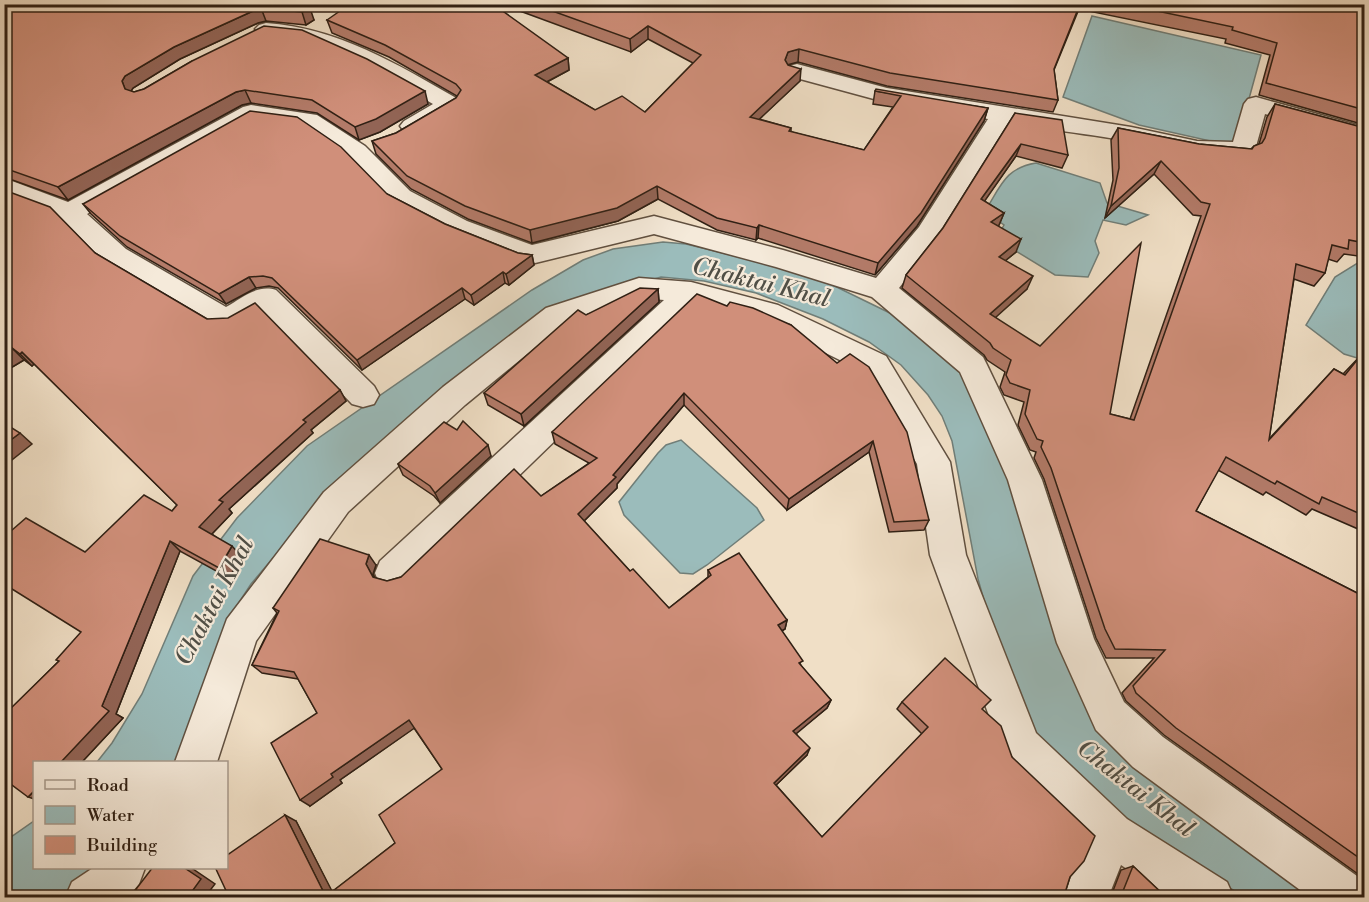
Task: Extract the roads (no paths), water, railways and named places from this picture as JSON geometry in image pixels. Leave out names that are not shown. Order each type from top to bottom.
[{"type":"street","points":[[247,39],[266,29],[320,28],[450,104],[375,145]]},
{"type":"street","points":[[796,71],[885,95],[1131,134],[1197,148],[1243,150],[1256,104],[1365,134]]},
{"type":"street","points":[[70,212],[251,112],[309,120],[375,145],[401,196],[458,227],[531,255],[654,225],[783,259],[882,290],[972,365],[1025,480],[1076,643],[1110,716],[1148,752],[1350,897]]},
{"type":"street","points":[[882,290],[928,233],[1002,115]]},
{"type":"street","points":[[4,186],[70,212],[116,256],[226,321],[266,297],[363,395]]},
{"type":"street","points":[[196,761],[240,632],[336,502],[454,396],[556,315],[639,288],[691,292],[768,312],[875,364],[933,462],[948,555],[1021,747],[1112,834],[1211,897]]},
{"type":"street","points":[[393,573],[691,292]]},
{"type":"street","points":[[1078,897],[1090,883],[1112,834]]},
{"type":"street","points":[[88,897],[115,879],[122,869]]},
{"type":"water","points":[[1092,16],[1261,55],[1239,135],[1228,145],[1139,125],[1063,97]]},
{"type":"water","points":[[1036,163],[1100,183],[1107,203],[1148,215],[1126,225],[1103,220],[1095,241],[1099,253],[1088,277],[1055,275],[1011,248],[999,234],[1004,225],[985,211],[1010,174],[1026,165]]},
{"type":"water","name":"Chaktai Khal","points":[[663,242],[686,244],[812,275],[896,316],[974,383],[1091,699],[1340,897],[1244,897],[1104,808],[1053,764],[1008,685],[978,579],[952,441],[942,416],[928,395],[901,365],[869,342],[823,319],[756,293],[704,281],[661,277],[587,298],[301,525],[251,584],[232,613],[187,746],[179,761],[98,761],[112,743],[142,694],[193,576],[237,518],[307,446],[532,290],[583,260],[613,249]]},
{"type":"water","points":[[1364,259],[1364,360],[1344,354],[1306,325],[1335,277]]},
{"type":"water","points":[[681,440],[757,508],[764,520],[693,574],[680,573],[624,515],[619,502],[666,445]]},
{"type":"water","points":[[33,822],[33,869],[99,869],[58,897],[5,897],[4,842]]}]
